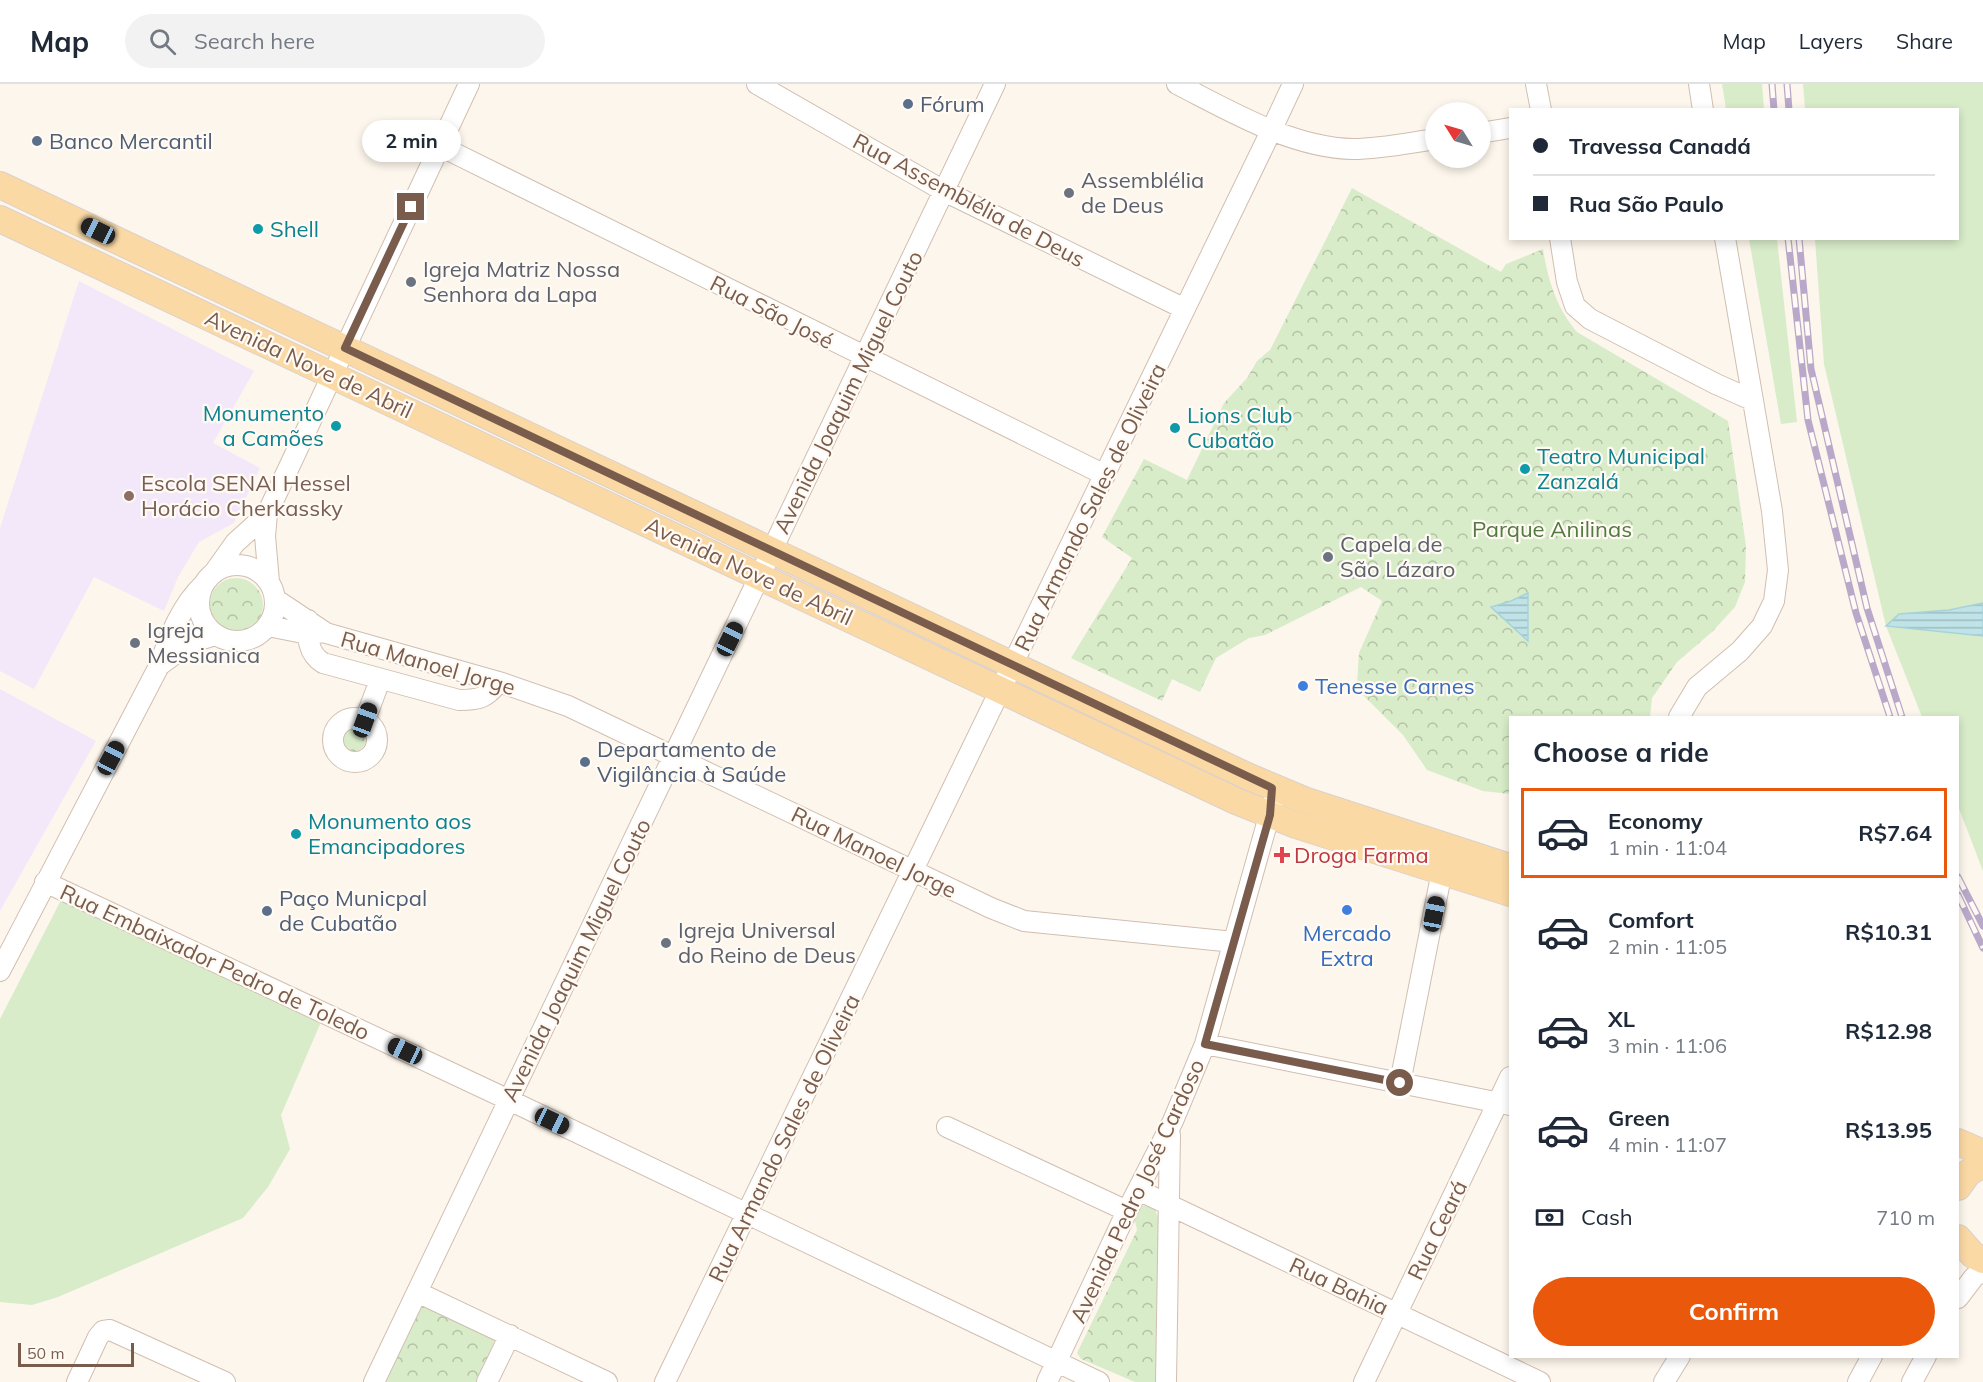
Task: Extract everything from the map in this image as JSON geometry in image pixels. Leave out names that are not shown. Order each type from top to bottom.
[{"type":"main road","name":"Avenida Nove de Abril","points":[[0,185],[1272,788],[1509,867]]},
{"type":"main road","name":"Avenida Nove de Abril","points":[[0,219],[1270,815],[1509,893]]},
{"type":"main road","points":[[1959,1142],[1983,1153]]},
{"type":"main road","points":[[1959,1186],[1968,1173],[1983,1164]]},
{"type":"main road","points":[[1959,1240],[1964,1247],[1983,1260]]},
{"type":"street","points":[[267,514],[235,543],[200,594],[201,617],[207,627],[215,635],[231,641],[243,641],[254,637],[268,626],[273,618],[265,536],[267,514],[469,84]]},
{"type":"street","name":"Rua Assemblélia de Deus","points":[[757,84],[944,191],[1185,309]]},
{"type":"street","name":"Avenida Joaquim Miguel Couto","points":[[374,1382],[995,84]]},
{"type":"street","points":[[1177,84],[1271,131],[1325,145],[1351,149],[1425,141]]},
{"type":"street","name":"Rua Armando Sales de Oliveira","points":[[665,1382],[1293,84]]},
{"type":"street","points":[[1536,84],[1541,108]]},
{"type":"street","points":[[1699,84],[1703,108]]},
{"type":"street","points":[[1491,131],[1509,128]]},
{"type":"street","name":"Rua São José","points":[[440,146],[1105,475]]},
{"type":"street","points":[[1560,240],[1566,282],[1575,306],[1590,319],[1752,400]]},
{"type":"street","points":[[1680,716],[1697,687],[1740,651],[1762,626],[1774,601],[1778,570],[1772,511],[1725,240]]},
{"type":"street","points":[[0,972],[159,666],[173,627],[184,606],[221,569],[238,565],[256,570],[272,591]]},
{"type":"street","name":"Rua Manoel Jorge","points":[[272,591],[314,629]]},
{"type":"street","name":"Rua Manoel Jorge","points":[[268,626],[314,629],[500,682],[568,706],[991,908],[1024,921],[1234,942]]},
{"type":"street","points":[[314,629],[311,651],[315,658],[323,663],[380,680],[459,700],[477,700],[490,693],[500,682]]},
{"type":"street","points":[[159,666],[190,643],[215,635]]},
{"type":"street","points":[[365,720],[380,680]]},
{"type":"street","name":"Avenida Pedro José Cardoso","points":[[1047,1382],[1127,1211],[1173,1120],[1205,1044],[1270,815],[1272,788]]},
{"type":"street","points":[[1400,1083],[1442,871]]},
{"type":"street","name":"Rua Embaixador Pedro de Toledo","points":[[45,882],[509,1100],[1099,1382]]},
{"type":"street","points":[[1205,1044],[1504,1103]]},
{"type":"street","name":"Rua Ceará","points":[[1364,1382],[1504,1103],[1509,1081]]},
{"type":"street","points":[[1166,1382],[1168,1149],[1173,1120]]},
{"type":"street","points":[[947,1127],[1127,1211]]},
{"type":"street","name":"Rua Bahia","points":[[1138,1190],[1539,1382]]},
{"type":"street","points":[[1959,1297],[1974,1277],[1983,1271]]},
{"type":"street","points":[[417,1292],[607,1382]]},
{"type":"street","points":[[77,1382],[98,1337],[103,1331],[110,1330],[225,1382]]},
{"type":"street","points":[[488,1382],[510,1335]]},
{"type":"street","points":[[1664,1382],[1679,1358]]},
{"type":"street","points":[[1858,1382],[1871,1358]]},
{"type":"street","points":[[1912,1382],[1925,1358]]},
{"type":"shaded area","name":"Escola SENAI Hessel Horácio Cherkassky","points":[[79,281],[254,371],[213,443],[260,468],[234,523],[199,542],[178,577],[164,611],[94,577],[34,689],[0,671],[0,528]]},
{"type":"shaded area","points":[[0,689],[96,741],[0,911]]},
{"type":"green space","points":[[1722,84],[1762,84],[1764,108],[1726,108]]},
{"type":"green space","points":[[1803,84],[1983,84],[1983,603],[1887,626],[1983,636],[1983,871],[1959,809],[1959,716],[1922,716],[1886,626],[1824,364],[1815,240],[1959,240],[1959,108],[1805,108]]},
{"type":"green space","name":"Parque Anilinas","points":[[1352,188],[1501,272],[1506,264],[1543,249],[1554,293],[1577,332],[1728,421],[1746,546],[1745,582],[1735,607],[1712,632],[1677,662],[1652,698],[1650,716],[1509,716],[1509,794],[1483,791],[1427,770],[1403,735],[1362,694],[1357,684],[1359,653],[1382,601],[1361,587],[1265,635],[1249,638],[1216,658],[1200,692],[1172,679],[1162,701],[1071,658],[1132,558],[1102,537],[1144,459],[1187,480],[1224,403],[1247,378],[1257,361],[1270,350]]},
{"type":"green space","points":[[1749,240],[1777,240],[1797,422],[1781,424]]},
{"type":"green space","points":[[236,578],[246,580],[255,586],[261,595],[263,605],[261,615],[255,624],[246,630],[236,632],[226,630],[217,624],[211,615],[209,605],[211,595],[217,586],[226,580]]},
{"type":"green space","points":[[354,727],[363,730],[366,739],[363,748],[354,751],[345,748],[342,739],[345,730]]},
{"type":"green space","points":[[61,900],[321,1022],[281,1115],[290,1149],[268,1187],[243,1218],[58,1297],[32,1305],[0,1302],[0,1019]]},
{"type":"green space","points":[[1141,1205],[1154,1208],[1159,1219],[1164,1382],[1135,1382],[1081,1359],[1077,1353],[1137,1230],[1134,1217]]},
{"type":"green space","points":[[423,1303],[501,1341],[481,1382],[386,1382]]},
{"type":"water","points":[[1528,593],[1528,641],[1491,607]]},
{"type":"water","points":[[1983,603],[1983,636],[1886,626],[1899,614],[1949,610]]},
{"type":"railway","points":[[1772,84],[1774,108]]},
{"type":"railway","points":[[1787,84],[1789,108]]},
{"type":"railway","points":[[1788,240],[1808,420],[1856,613],[1890,716]]},
{"type":"railway","points":[[1799,240],[1811,369],[1867,608],[1902,716]]},
{"type":"railway","points":[[1959,879],[1983,926]]},
{"type":"railway","points":[[1959,897],[1983,948]]},
{"type":"place","name":"Fórum","points":[[908,104]]},
{"type":"place","name":"Banco Mercantil","points":[[37,141]]},
{"type":"place","name":"Assemblélia de Deus","points":[[1069,193]]},
{"type":"place","name":"Shell","points":[[258,229]]},
{"type":"place","name":"Igreja Matriz Nossa Senhora da Lapa","points":[[411,282]]},
{"type":"place","name":"Monumento a Camões","points":[[336,426]]},
{"type":"place","name":"Lions Club Cubatão","points":[[1175,428]]},
{"type":"place","name":"Teatro Municipal Zanzalá","points":[[1525,469]]},
{"type":"place","name":"Escola SENAI Hessel Horácio Cherkassky","points":[[129,496]]},
{"type":"place","name":"Capela de São Lázaro","points":[[1328,557]]},
{"type":"place","name":"Igreja Messianica","points":[[135,643]]},
{"type":"place","name":"Tenesse Carnes","points":[[1303,686]]},
{"type":"place","name":"Departamento de Vigilância à Saúde","points":[[585,762]]},
{"type":"place","name":"Monumento aos Emancipadores","points":[[296,834]]},
{"type":"place","name":"Droga Farma","points":[[1282,855]]},
{"type":"place","name":"Mercado Extra","points":[[1347,910]]},
{"type":"place","name":"Paço Municpal de Cubatão","points":[[267,911]]},
{"type":"place","name":"Igreja Universal do Reino de Deus","points":[[666,943]]},
{"type":"route","points":[[411,207],[345,348],[1272,788],[1273,801],[1270,815],[1205,1044],[1400,1083]]}]
